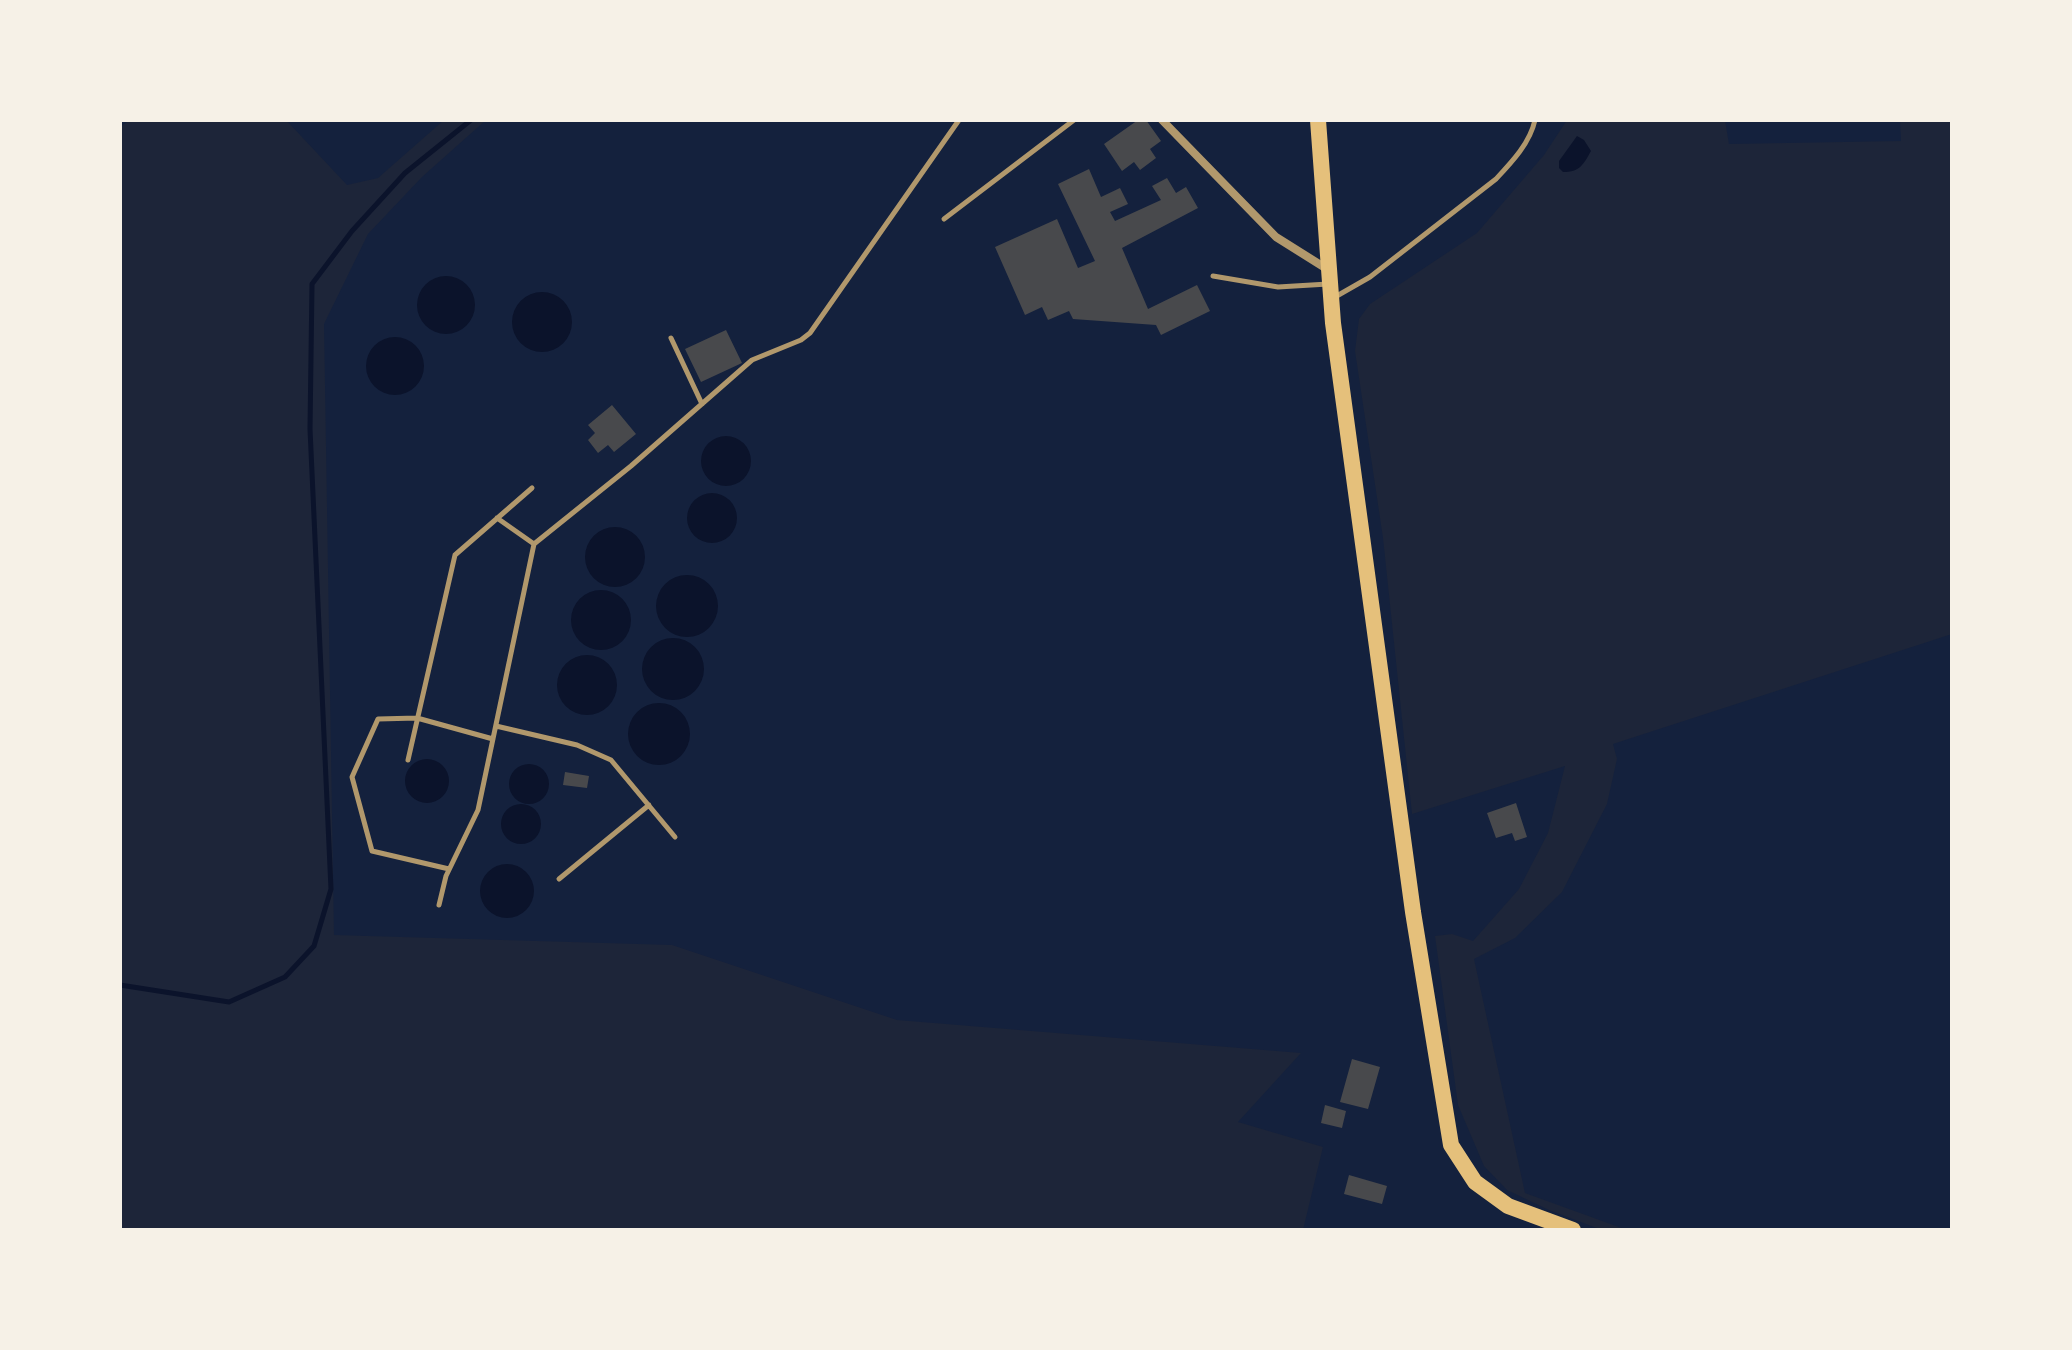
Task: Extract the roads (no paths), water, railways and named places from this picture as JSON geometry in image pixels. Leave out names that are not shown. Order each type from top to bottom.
[{"type":"main road","points":[[1318,120],[1330,285],[1413,912],[1451,1145],[1475,1182],[1508,1206],[1573,1230]]},
{"type":"street","points":[[1162,120],[1276,237],[1330,285]]},
{"type":"lane","points":[[439,905],[449,869],[478,810],[534,544],[631,466],[752,360],[801,340],[810,333],[959,120]]},
{"type":"lane","points":[[944,219],[1074,120]]},
{"type":"lane","points":[[1213,276],[1278,287],[1330,285],[1370,277],[1496,179],[1514,160],[1532,131],[1535,120]]},
{"type":"lane","points":[[671,338],[702,404]]},
{"type":"lane","points":[[408,760],[455,555],[532,488]]},
{"type":"lane","points":[[497,518],[534,544]]},
{"type":"lane","points":[[449,869],[372,851],[352,777],[378,719],[417,718],[493,739]]},
{"type":"lane","points":[[496,726],[600,753],[611,760],[675,837]]},
{"type":"lane","points":[[559,879],[649,805]]},
{"type":"waterway","points":[[120,985],[229,1002],[285,977],[314,946],[331,889],[310,429],[312,284],[352,231],[405,173],[471,120]]}]
